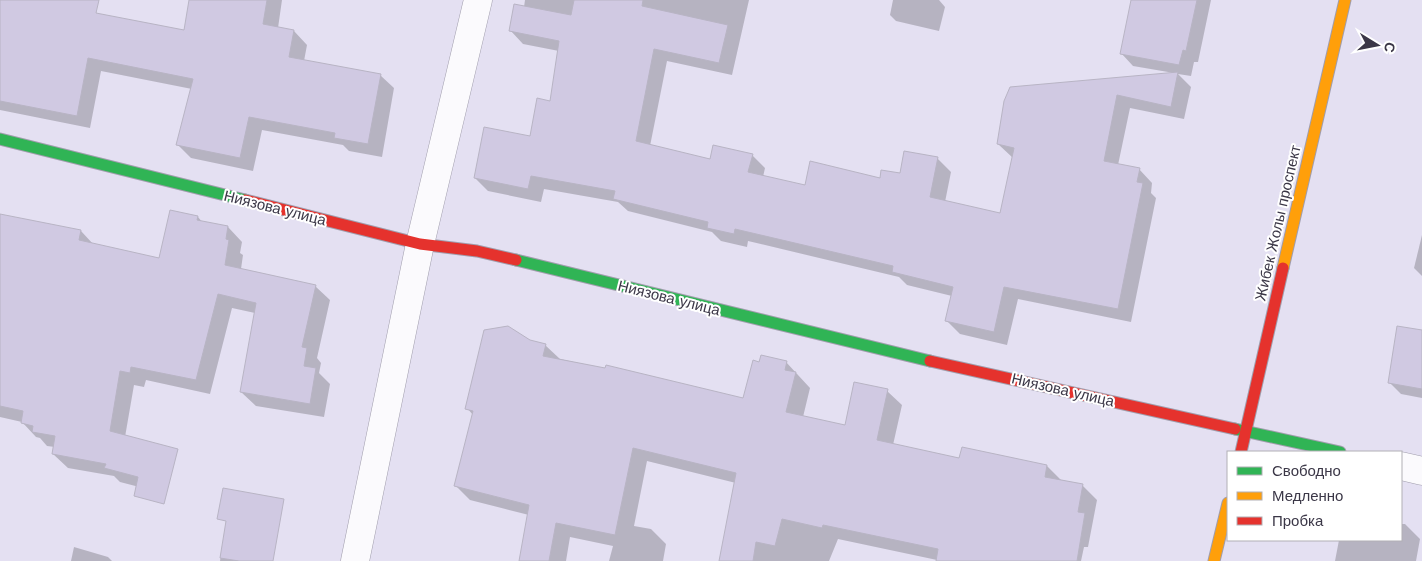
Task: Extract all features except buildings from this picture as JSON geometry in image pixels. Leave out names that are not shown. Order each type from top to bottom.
[{"type":"main road","name":"Жибек Жолы проспект","points":[[1241,451],[1345,0]]},
{"type":"main road","name":"Ниязова улица","points":[[0,139],[420,244],[477,251],[885,351],[1336,451]]},
{"type":"main road","points":[[1214,561],[1227,507]]},
{"type":"street","points":[[355,561],[420,244],[478,0]]},
{"type":"street","points":[[1402,466],[1422,471]]},
{"type":"traffic: fast","points":[[0,139],[245,200]]},
{"type":"traffic: fast","points":[[516,260],[930,361]]},
{"type":"traffic: fast","points":[[1235,429],[1335,451]]},
{"type":"traffic: slow","points":[[1283,268],[1345,0]]},
{"type":"traffic: slow","points":[[1214,561],[1227,507]]},
{"type":"traffic: jam","points":[[245,200],[420,244],[477,251],[516,260]]},
{"type":"traffic: jam","points":[[1241,451],[1283,268]]},
{"type":"traffic: jam","points":[[930,361],[1235,429]]}]
